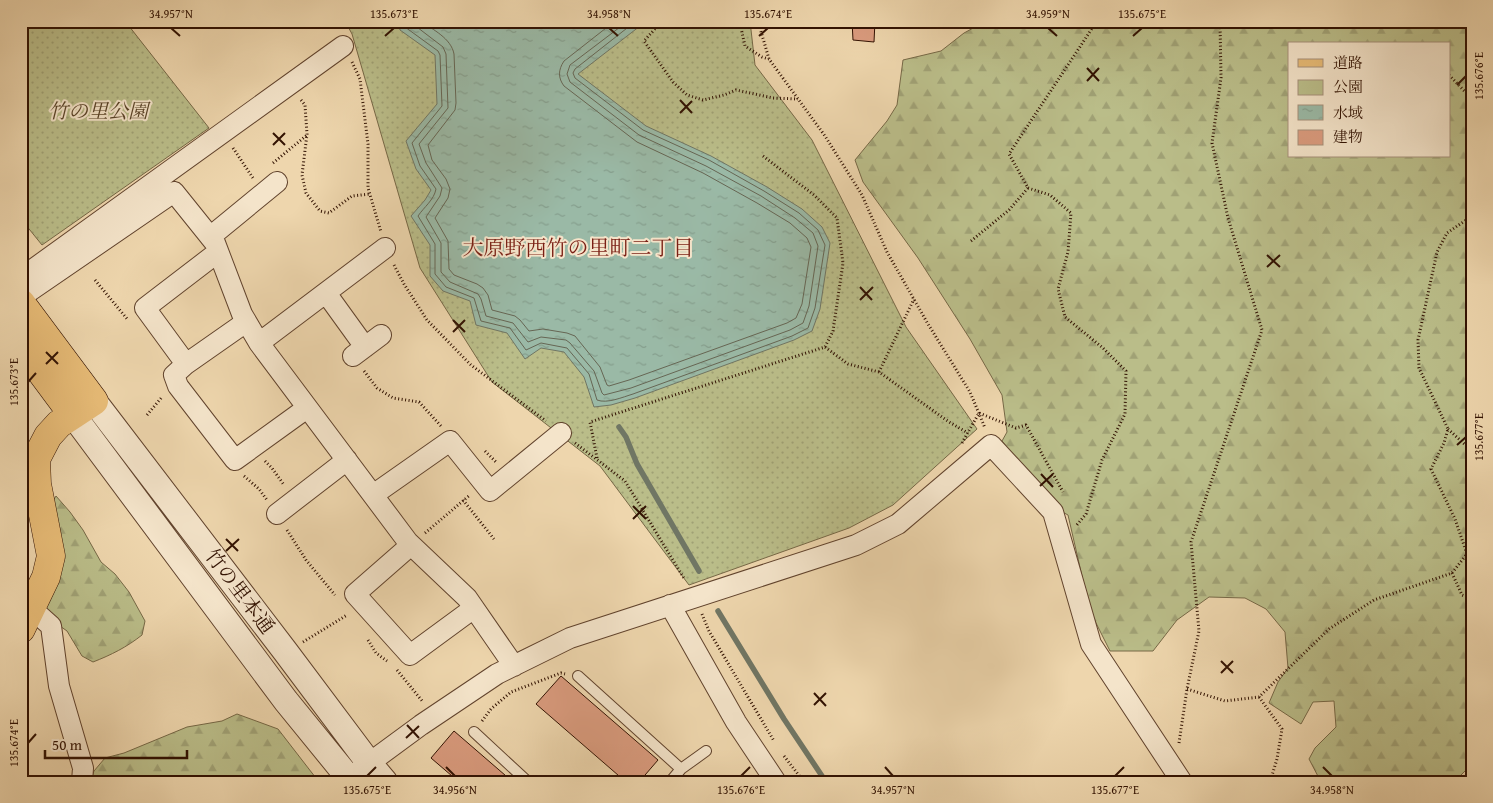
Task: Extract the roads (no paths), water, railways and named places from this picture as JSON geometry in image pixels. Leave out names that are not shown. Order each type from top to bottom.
[{"type":"main road","points":[[21,303],[83,408]]},
{"type":"main road","points":[[21,345],[83,408]]},
{"type":"main road","points":[[26,619],[46,577],[50,556],[37,484],[36,459],[48,436],[59,424],[83,408]]},
{"type":"street","points":[[21,278],[343,46]]},
{"type":"street","points":[[186,364],[146,308],[214,245],[269,181]]},
{"type":"street","points":[[21,297],[174,192],[214,245],[242,314],[259,344],[411,545],[467,598],[514,666]]},
{"type":"street","points":[[259,344],[385,248]]},
{"type":"street","points":[[326,293],[366,346]]},
{"type":"street","points":[[246,322],[186,364],[174,375],[178,386],[235,460],[307,408]]},
{"type":"street","name":"竹の里本通","points":[[83,408],[285,651],[385,782]]},
{"type":"street","name":"竹の里本通","points":[[83,408],[286,701],[350,780]]},
{"type":"street","points":[[373,496],[450,441],[490,491],[561,432]]},
{"type":"street","points":[[350,780],[369,763],[421,724],[497,674],[570,638],[856,545],[898,524],[992,445],[1052,512],[1091,644],[1178,776]]},
{"type":"street","points":[[278,514],[347,460]]},
{"type":"street","points":[[411,545],[355,594],[410,655],[474,608]]},
{"type":"street","points":[[670,605],[736,722],[776,782]]},
{"type":"street","points":[[26,619],[51,626],[59,686],[83,768],[82,782]]},
{"type":"lane","points":[[578,676],[681,769]]},
{"type":"lane","points":[[474,732],[528,782]]},
{"type":"lane","points":[[670,782],[681,769],[706,751]]},
{"type":"water","points":[[398,21],[642,21],[640,26],[578,74],[646,126],[711,156],[767,187],[802,209],[822,227],[830,243],[820,309],[812,331],[794,340],[635,398],[611,405],[594,407],[584,377],[564,352],[541,348],[525,359],[507,333],[476,325],[470,301],[443,291],[430,276],[430,245],[411,216],[431,190],[416,169],[406,141],[437,104],[435,55],[400,30]]},
{"type":"waterway","points":[[619,427],[626,437],[637,464],[699,571]]},
{"type":"waterway","points":[[718,611],[784,719],[826,782]]},
{"type":"district","name":"大原野西竹の里町二丁目","points":[[578,248]]},
{"type":"park label","name":"竹の里公園","points":[[98,111]]}]
